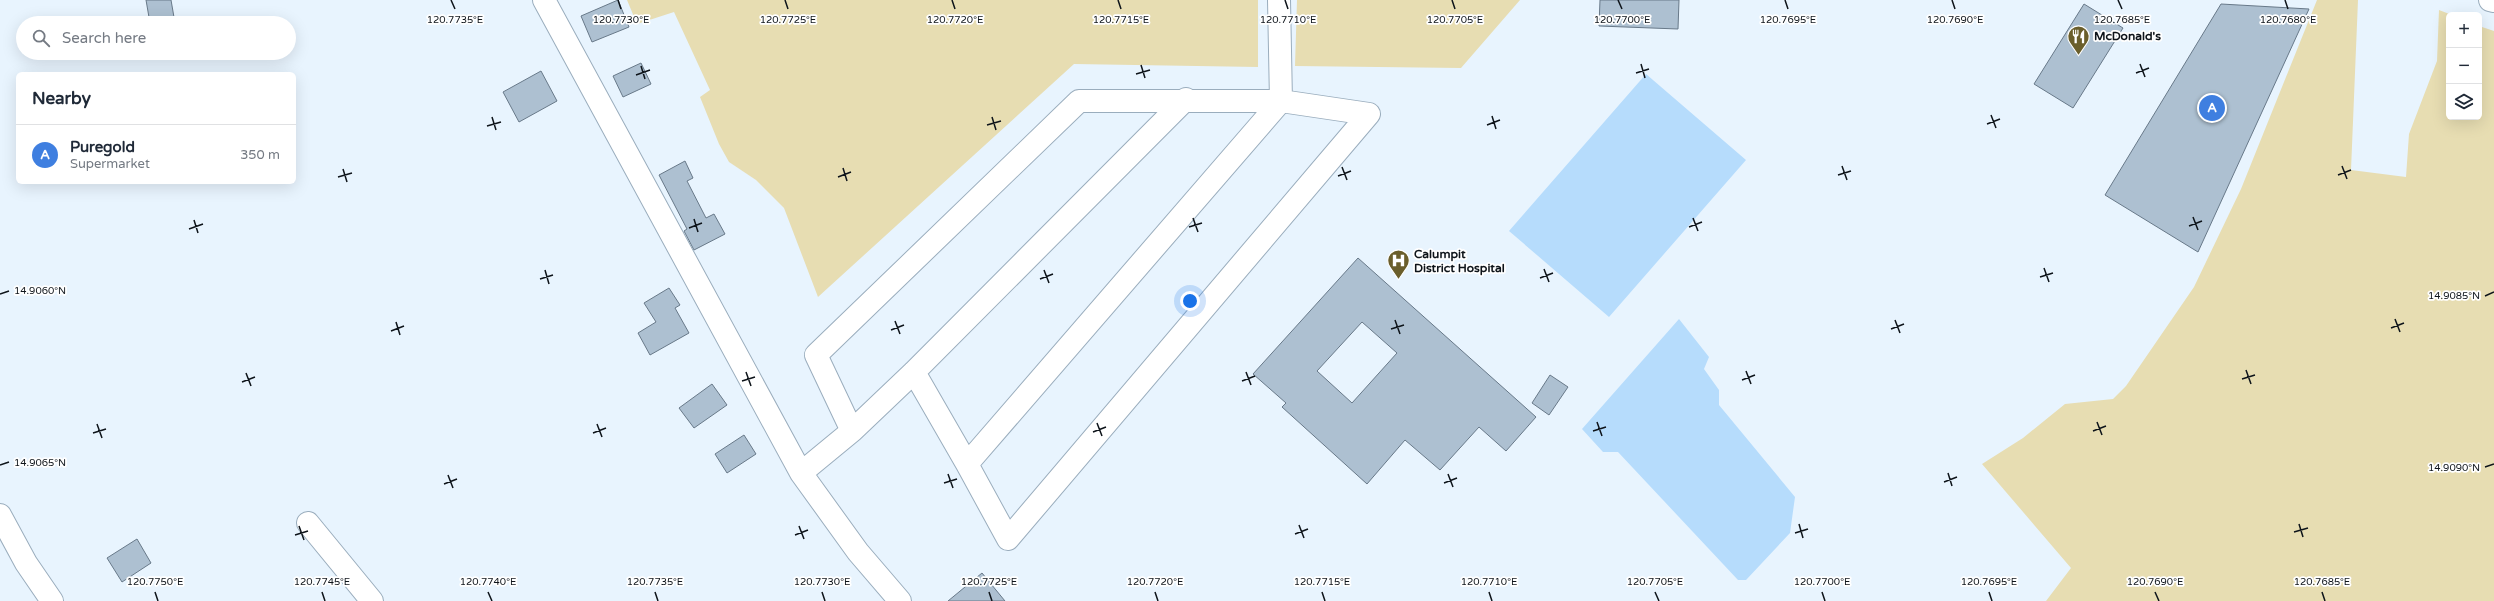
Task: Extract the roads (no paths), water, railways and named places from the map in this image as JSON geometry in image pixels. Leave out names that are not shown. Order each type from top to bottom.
[{"type":"street","points":[[544,0],[801,473],[858,552],[900,601]]},
{"type":"street","points":[[967,464],[1281,101],[1279,0]]},
{"type":"street","points":[[2490,0],[2494,1]]},
{"type":"street","points":[[801,473],[852,431],[914,372],[1186,99]]},
{"type":"street","points":[[852,431],[816,355],[1079,101],[1186,99],[1281,101],[1370,114],[1008,538],[914,372]]},
{"type":"street","points":[[0,515],[26,563],[52,601]]},
{"type":"street","points":[[308,523],[372,601]]},
{"type":"water","points":[[1646,74],[1746,160],[1609,317],[1509,231]]},
{"type":"water","points":[[1679,319],[1709,357],[1704,369],[1719,390],[1719,405],[1795,497],[1790,533],[1746,580],[1738,580],[1618,452],[1603,452],[1582,429]]},
{"type":"place","name":"McDonald's","points":[[2078,56]]},
{"type":"place","name":"Puregold","points":[[2212,108]]},
{"type":"place","name":"Calumpit District Hospital","points":[[1399,280]]}]
